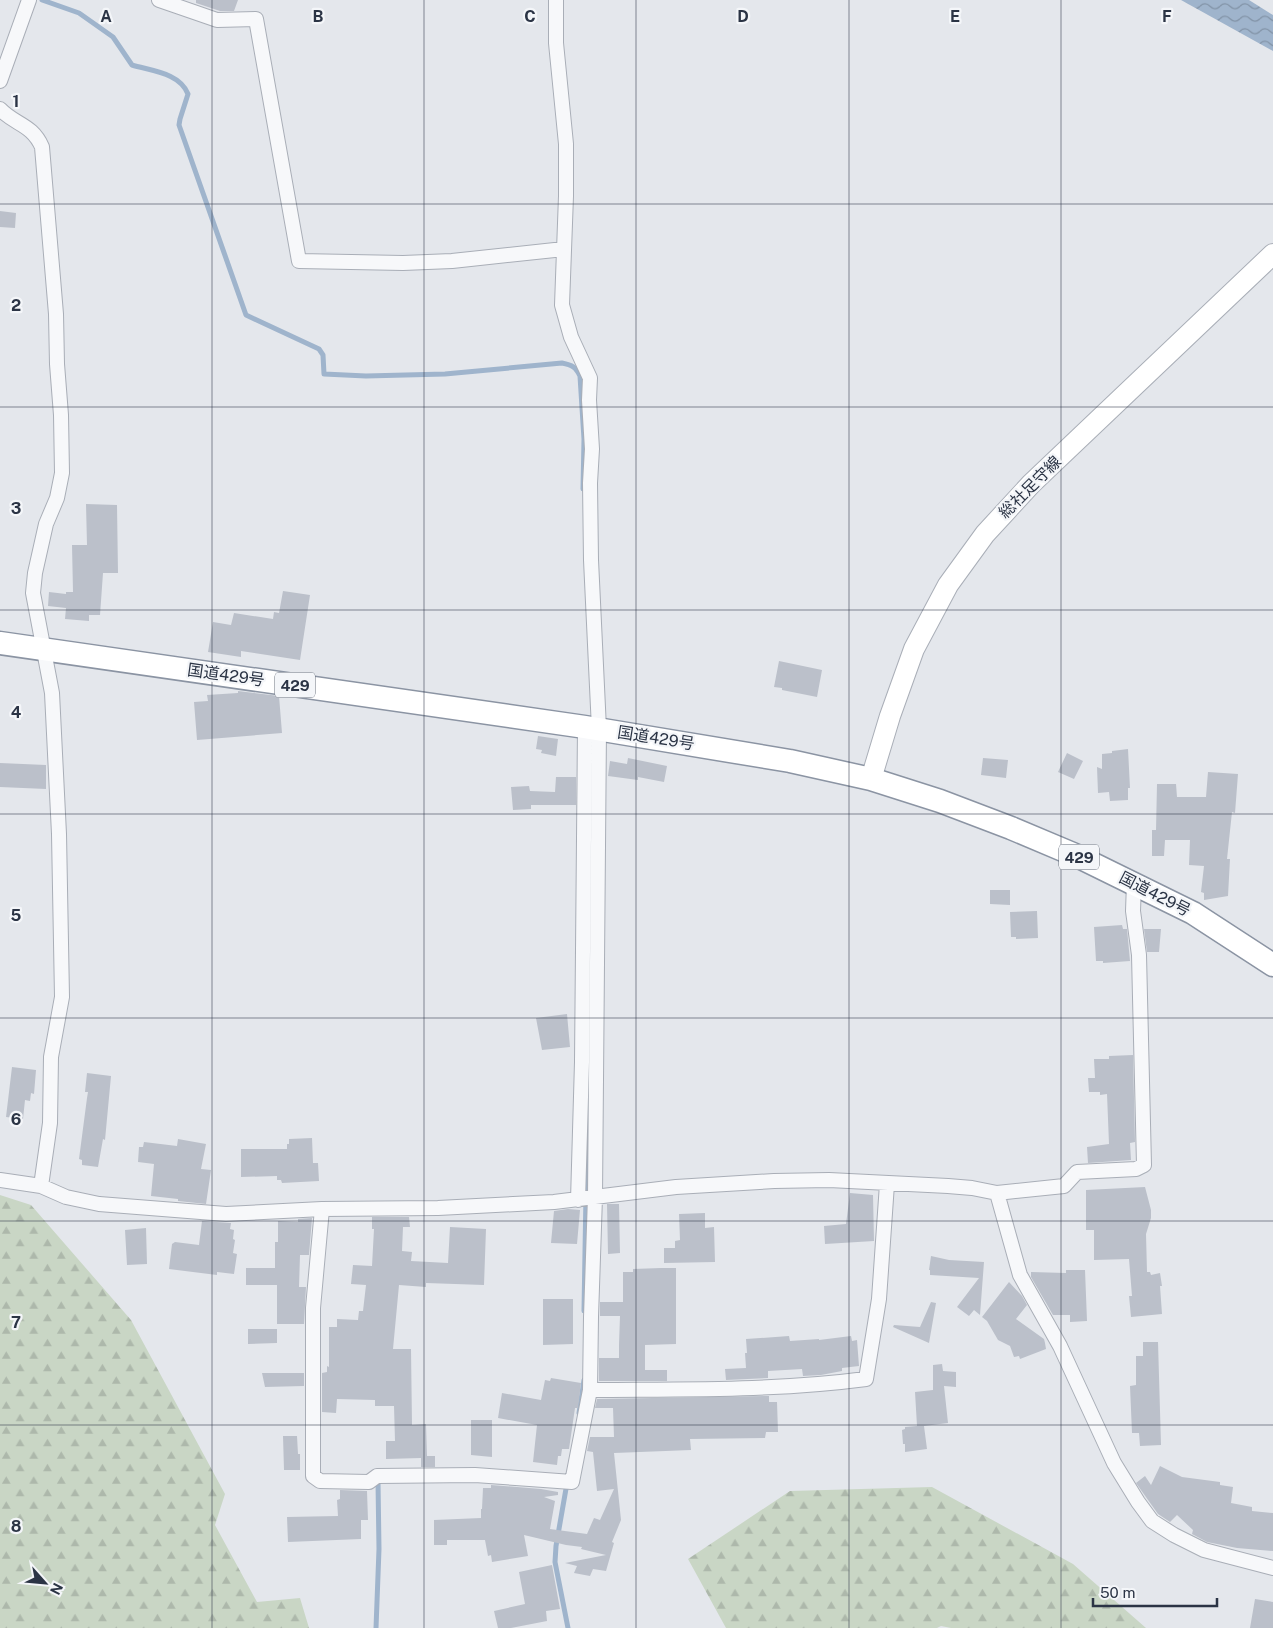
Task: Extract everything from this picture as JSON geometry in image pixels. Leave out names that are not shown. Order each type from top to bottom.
[{"type":"highway","name":"国道429号","points":[[0,643],[593,728],[790,760],[871,779],[940,801],[1075,855],[1193,913],[1273,965]]},
{"type":"main road","name":"総社足守線","points":[[871,779],[890,716],[914,649],[948,585],[985,534],[1031,484],[1273,254]]},
{"type":"street","points":[[0,81],[28,0]]},
{"type":"street","points":[[159,0],[217,20],[256,19],[299,261],[403,263],[452,261],[564,249]]},
{"type":"street","points":[[322,1209],[313,1308],[313,1476],[320,1481],[369,1482],[377,1476],[475,1475],[572,1482],[590,1390],[591,1317],[582,1062],[593,728],[590,483],[592,450],[588,400],[590,378],[565,320],[562,305],[566,144],[556,43],[556,0]]},
{"type":"street","points":[[0,109],[29,128],[35,134],[42,147],[56,314],[60,415],[62,473],[57,498],[46,524],[38,557],[33,593],[52,702],[61,911],[62,997],[51,1057],[50,1123],[41,1186]]},
{"type":"street","points":[[0,1180],[41,1186],[66,1197],[99,1204],[226,1214],[322,1209],[438,1208],[586,1199],[676,1187],[765,1181],[829,1180],[956,1186],[997,1193],[1064,1186],[1077,1172],[1136,1169],[1144,1165],[1139,955],[1133,911],[1134,883]]},
{"type":"street","points":[[590,1390],[717,1389],[834,1383],[866,1379],[879,1299],[887,1184]]},
{"type":"street","points":[[997,1193],[1020,1275],[1060,1346],[1114,1463],[1138,1502],[1152,1521],[1174,1536],[1204,1550],[1273,1568]]},
{"type":"green space","points":[[0,1195],[31,1205],[131,1320],[225,1494],[215,1525],[257,1602],[300,1598],[309,1628],[0,1628]]},
{"type":"green space","points":[[932,1487],[1073,1564],[1146,1628],[951,1628],[941,1626],[937,1628],[726,1628],[688,1559],[790,1491]]},
{"type":"water","points":[[1181,0],[1249,0],[1273,15],[1273,51]]},
{"type":"building","points":[[196,0],[238,0],[234,11],[220,11],[196,3]]},
{"type":"building","points":[[0,211],[16,213],[15,228],[0,227]]},
{"type":"building","points":[[86,504],[117,505],[118,573],[103,573],[100,615],[89,615],[89,621],[65,619],[66,608],[48,606],[49,592],[66,594],[66,592],[73,592],[72,545],[87,545]]},
{"type":"building","points":[[283,591],[310,595],[300,660],[241,651],[241,657],[208,652],[213,622],[231,625],[234,613],[273,619],[274,612],[279,613]]},
{"type":"building","points":[[779,661],[822,670],[817,697],[774,687]]},
{"type":"building","points":[[238,691],[279,696],[282,733],[197,740],[194,702],[208,701],[207,695],[238,693]]},
{"type":"building","points":[[538,736],[558,739],[556,756],[541,753],[542,750],[536,749]]},
{"type":"building","points":[[1128,749],[1130,788],[1128,788],[1128,800],[1110,801],[1109,792],[1098,793],[1097,767],[1102,769],[1102,754]]},
{"type":"building","points":[[1067,753],[1083,761],[1074,779],[1058,772]]},
{"type":"building","points":[[628,758],[667,766],[664,782],[638,777],[638,780],[608,776],[610,761],[627,764]]},
{"type":"building","points":[[983,758],[1008,760],[1006,778],[981,775]]},
{"type":"building","points":[[0,763],[46,765],[46,789],[0,787]]},
{"type":"building","points":[[1208,772],[1238,774],[1235,813],[1232,812],[1227,859],[1230,859],[1228,896],[1204,900],[1204,893],[1201,892],[1204,866],[1189,865],[1190,840],[1165,840],[1164,856],[1152,856],[1152,830],[1156,830],[1157,784],[1176,784],[1177,797],[1206,797]]},
{"type":"building","points":[[556,777],[576,777],[576,805],[531,805],[531,809],[513,810],[511,787],[529,786],[530,791],[555,792]]},
{"type":"building","points":[[990,890],[1010,890],[1010,905],[990,904]]},
{"type":"building","points":[[1037,911],[1038,938],[1016,939],[1016,937],[1011,937],[1010,912]]},
{"type":"building","points":[[1122,925],[1123,929],[1127,929],[1130,961],[1103,963],[1103,961],[1096,961],[1094,927]]},
{"type":"building","points":[[1144,929],[1161,929],[1159,952],[1147,952]]},
{"type":"building","points":[[567,1014],[570,1047],[542,1050],[536,1018]]},
{"type":"building","points":[[1133,1055],[1135,1142],[1130,1143],[1131,1160],[1088,1163],[1087,1147],[1109,1144],[1107,1094],[1100,1095],[1100,1092],[1089,1092],[1088,1078],[1095,1078],[1094,1059],[1109,1059],[1109,1056]]},
{"type":"building","points":[[12,1067],[36,1070],[34,1094],[31,1093],[30,1101],[25,1100],[23,1119],[6,1117]]},
{"type":"building","points":[[87,1073],[111,1076],[105,1140],[103,1139],[98,1167],[82,1165],[82,1160],[79,1159],[88,1092],[85,1092]]},
{"type":"building","points":[[312,1138],[313,1163],[318,1163],[319,1181],[282,1183],[281,1180],[277,1180],[277,1176],[241,1177],[241,1149],[287,1149],[289,1139]]},
{"type":"building","points":[[178,1139],[206,1144],[201,1169],[211,1170],[206,1204],[151,1196],[154,1164],[138,1162],[139,1147],[143,1147],[144,1142],[177,1146]]},
{"type":"building","points":[[1145,1187],[1151,1210],[1151,1218],[1146,1234],[1147,1272],[1150,1272],[1151,1275],[1160,1273],[1162,1314],[1131,1317],[1129,1296],[1132,1296],[1129,1259],[1094,1260],[1094,1230],[1086,1230],[1086,1190]]},
{"type":"building","points":[[850,1193],[873,1195],[874,1241],[825,1244],[824,1226],[846,1224]]},
{"type":"building","points":[[607,1204],[619,1204],[620,1253],[608,1254]]},
{"type":"building","points":[[580,1210],[577,1244],[551,1243],[554,1211]]},
{"type":"building","points":[[705,1213],[705,1228],[714,1227],[715,1262],[664,1263],[664,1248],[675,1248],[675,1241],[680,1240],[679,1214]]},
{"type":"building","points":[[372,1217],[409,1217],[410,1227],[403,1227],[402,1251],[412,1252],[411,1261],[448,1263],[450,1227],[486,1229],[484,1285],[426,1283],[426,1287],[399,1285],[393,1349],[411,1349],[412,1425],[426,1424],[427,1456],[435,1456],[435,1467],[421,1467],[421,1458],[386,1459],[386,1441],[395,1441],[394,1406],[375,1406],[375,1400],[337,1399],[336,1413],[322,1412],[322,1373],[327,1372],[327,1366],[329,1367],[329,1327],[337,1327],[337,1319],[358,1320],[359,1311],[363,1311],[366,1285],[351,1284],[353,1265],[372,1266],[374,1229],[372,1229]]},
{"type":"building","points":[[312,1218],[309,1255],[300,1255],[299,1287],[306,1287],[304,1324],[277,1324],[277,1285],[246,1285],[246,1268],[275,1268],[275,1242],[278,1242],[278,1221],[298,1222],[298,1219]]},
{"type":"building","points":[[202,1221],[231,1223],[230,1229],[234,1230],[233,1239],[235,1240],[233,1253],[237,1254],[234,1274],[217,1272],[217,1275],[169,1269],[172,1244],[175,1242],[199,1245]]},
{"type":"building","points":[[146,1228],[147,1264],[127,1265],[125,1230]]},
{"type":"building","points":[[931,1256],[949,1260],[984,1262],[980,1315],[974,1310],[969,1316],[957,1307],[979,1278],[930,1275]]},
{"type":"building","points":[[676,1268],[676,1344],[645,1345],[645,1370],[667,1370],[667,1381],[599,1381],[599,1358],[619,1358],[620,1316],[600,1316],[600,1302],[623,1302],[623,1272],[633,1272],[633,1269]]},
{"type":"building","points":[[1066,1270],[1085,1270],[1087,1321],[1070,1322],[1070,1315],[1053,1315],[1031,1277],[1031,1272],[1066,1273]]},
{"type":"building","points":[[1009,1282],[1022,1296],[1027,1305],[1016,1319],[1044,1339],[1046,1349],[1020,1359],[1019,1356],[1014,1357],[1010,1346],[998,1340],[987,1321],[982,1317]]},
{"type":"building","points":[[543,1299],[573,1299],[573,1344],[543,1345]]},
{"type":"building","points":[[931,1302],[936,1303],[929,1343],[893,1327],[894,1325],[920,1327]]},
{"type":"building","points":[[248,1329],[277,1329],[277,1343],[248,1344]]},
{"type":"building","points":[[789,1336],[790,1341],[851,1336],[852,1341],[857,1340],[859,1366],[842,1368],[842,1371],[821,1375],[803,1376],[802,1369],[768,1371],[768,1378],[726,1380],[725,1369],[746,1368],[746,1339]]},
{"type":"building","points":[[1143,1342],[1158,1342],[1161,1445],[1140,1446],[1139,1433],[1132,1433],[1130,1386],[1136,1385],[1136,1356],[1143,1356]]},
{"type":"building","points":[[942,1364],[943,1371],[956,1372],[956,1387],[944,1386],[948,1423],[924,1426],[927,1449],[905,1452],[902,1430],[905,1427],[917,1426],[915,1392],[933,1390],[933,1365]]},
{"type":"building","points":[[262,1373],[304,1373],[304,1386],[265,1387]]},
{"type":"building","points":[[551,1378],[581,1383],[578,1408],[575,1408],[569,1449],[562,1449],[561,1456],[558,1456],[557,1465],[533,1462],[537,1425],[498,1418],[502,1393],[541,1400],[545,1380],[550,1381]]},
{"type":"building","points":[[769,1396],[769,1402],[777,1402],[778,1432],[766,1432],[765,1438],[690,1439],[691,1450],[614,1453],[621,1520],[612,1542],[614,1543],[606,1571],[593,1569],[590,1576],[574,1573],[577,1566],[565,1563],[606,1555],[581,1549],[582,1547],[524,1535],[528,1556],[492,1562],[491,1555],[488,1556],[485,1540],[447,1540],[447,1545],[434,1545],[434,1520],[481,1518],[483,1488],[491,1488],[491,1485],[558,1492],[558,1495],[544,1497],[555,1501],[550,1529],[587,1534],[594,1518],[600,1520],[614,1489],[597,1491],[593,1452],[587,1451],[590,1437],[614,1437],[613,1408],[595,1408],[597,1399]]},
{"type":"building","points":[[471,1420],[492,1420],[492,1457],[471,1455]]},
{"type":"building","points":[[283,1436],[297,1436],[300,1470],[284,1470]]},
{"type":"building","points":[[1160,1466],[1182,1477],[1220,1482],[1220,1485],[1233,1487],[1231,1503],[1252,1507],[1252,1511],[1273,1513],[1273,1551],[1237,1548],[1207,1542],[1192,1534],[1193,1530],[1177,1515],[1170,1522],[1158,1514],[1136,1483],[1145,1476],[1151,1485]]},
{"type":"building","points":[[340,1490],[367,1491],[368,1520],[361,1520],[361,1539],[288,1542],[287,1517],[338,1516],[337,1500],[340,1499]]},
{"type":"building","points":[[552,1565],[560,1609],[546,1611],[547,1621],[511,1628],[498,1628],[494,1611],[525,1604],[519,1572]]},
{"type":"building","points":[[1255,1599],[1273,1602],[1273,1628],[1250,1628]]},
{"type":"waterway","points":[[42,0],[79,13],[113,37],[132,65],[172,77],[184,87],[188,94],[179,125],[246,315],[319,349],[323,355],[324,374],[366,376],[445,374],[562,363],[575,368],[580,376],[584,439],[583,489]]},
{"type":"waterway","points":[[584,1311],[587,1135]]},
{"type":"waterway","points":[[579,1413],[584,1380]]},
{"type":"waterway","points":[[376,1628],[379,1549],[378,1482],[381,1481]]},
{"type":"waterway","points":[[567,1483],[555,1562],[568,1628]]}]
